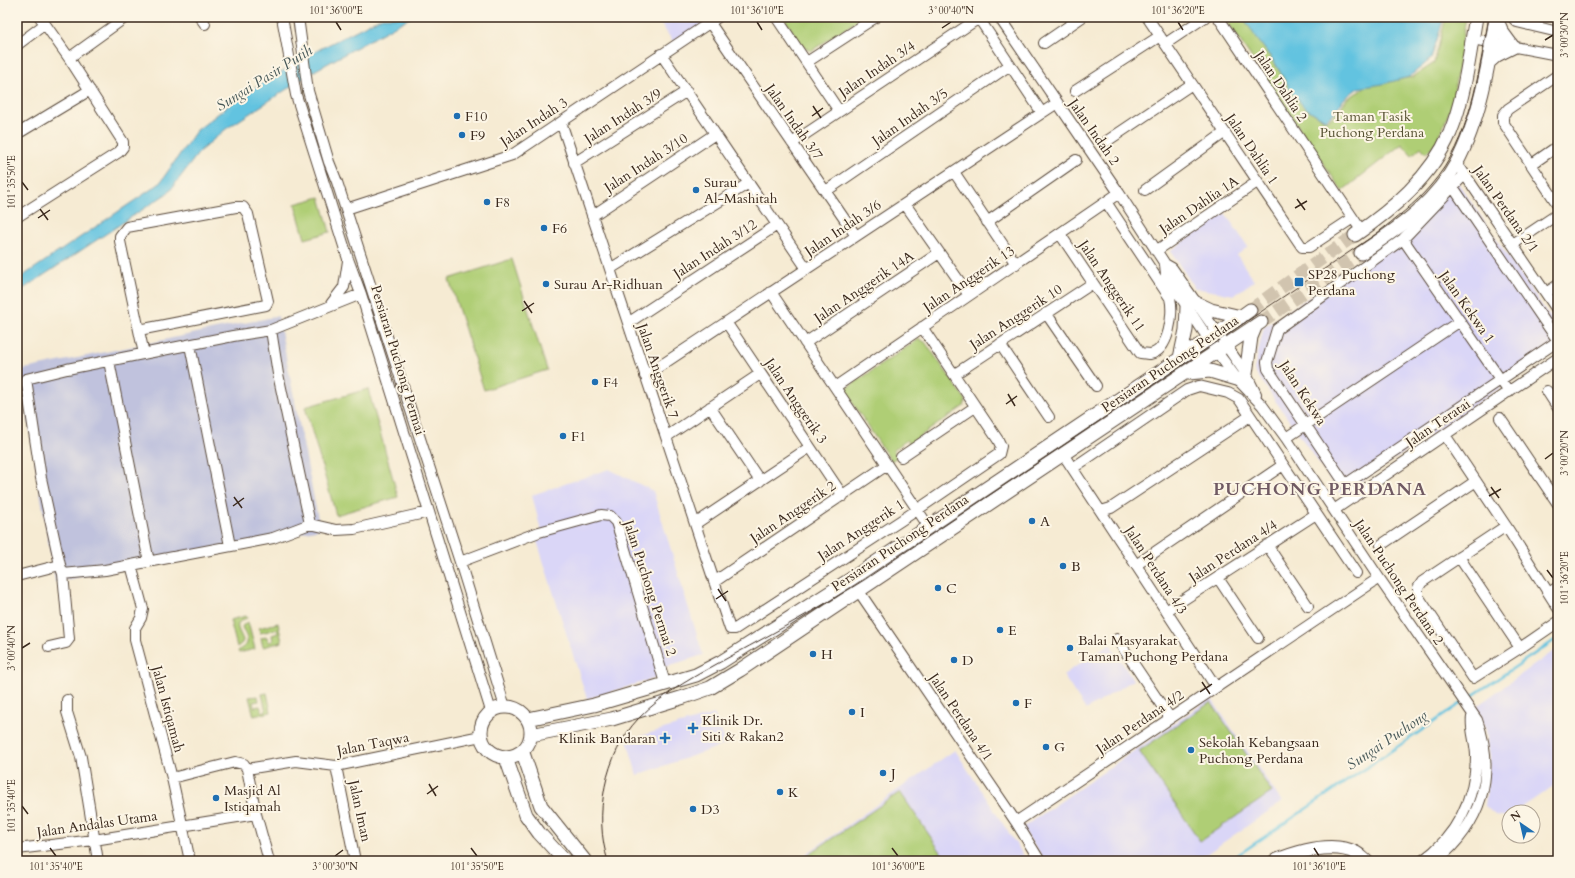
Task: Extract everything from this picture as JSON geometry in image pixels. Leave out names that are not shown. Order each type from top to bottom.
[{"type":"main road","points":[[1358,232],[1396,203],[1417,183],[1437,156],[1449,134],[1460,101],[1476,17]]},
{"type":"main road","points":[[1361,253],[1417,212],[1438,189],[1461,169],[1479,105],[1493,42],[1496,18]]},
{"type":"main road","points":[[1488,63],[1497,55],[1513,47],[1502,32],[1496,18]]},
{"type":"main road","points":[[1180,358],[1191,304]]},
{"type":"main road","name":"Persiaran Puchong Perdana","points":[[528,719],[594,705],[696,675],[721,662],[929,527],[1245,313],[1211,310],[1191,304]]},
{"type":"main road","name":"Persiaran Puchong Perdana","points":[[532,735],[612,719],[710,688],[740,670],[1259,324],[1251,337],[1241,376]]},
{"type":"main road","points":[[1183,374],[1199,371],[1210,371],[1241,376]]},
{"type":"main road","points":[[505,707],[518,710],[528,719],[531,726],[532,735],[530,742],[523,753],[506,758],[492,753],[483,743],[481,736],[483,722],[491,711],[505,707]]},
{"type":"main road","points":[[523,753],[541,806],[585,861]]},
{"type":"main road","points":[[506,758],[526,815],[539,833],[565,861]]},
{"type":"main road","points":[[1275,861],[1296,852],[1319,849],[1340,849],[1356,853],[1366,861]]},
{"type":"street","points":[[69,58],[126,17]]},
{"type":"street","name":"Persiaran Puchong Permai","points":[[282,17],[295,87],[322,178],[361,294],[491,711]]},
{"type":"street","name":"Persiaran Puchong Permai","points":[[298,17],[308,91],[329,162],[380,314],[505,707]]},
{"type":"street","points":[[776,17],[839,111]]},
{"type":"street","points":[[807,62],[876,17]]},
{"type":"street","points":[[978,17],[1042,113]]},
{"type":"street","name":"Jalan Indah 3/4","points":[[792,144],[978,17]]},
{"type":"street","name":"Jalan Indah 2","points":[[999,17],[1119,193],[1165,264],[1166,274],[1191,304],[1221,349]]},
{"type":"street","points":[[1044,43],[1082,17]]},
{"type":"street","name":"Jalan Dahlia 1","points":[[1147,17],[1302,247],[1309,247],[1353,218]]},
{"type":"street","points":[[1075,91],[1162,40],[1205,17]]},
{"type":"street","name":"Jalan Dahlia 2","points":[[1218,17],[1353,218],[1358,232]]},
{"type":"street","points":[[1512,17],[1517,22],[1558,32]]},
{"type":"street","name":"Jalan Indah 3","points":[[346,209],[512,155],[714,20]]},
{"type":"street","name":"Jalan Indah 3/7","points":[[714,20],[792,144],[856,236]]},
{"type":"street","points":[[17,45],[43,21],[69,58],[123,142],[123,147],[119,152],[17,217]]},
{"type":"street","points":[[1472,38],[1558,55]]},
{"type":"street","points":[[662,54],[807,269]]},
{"type":"street","name":"Jalan Indah 3/5","points":[[826,191],[1010,65]]},
{"type":"street","points":[[1558,74],[1508,109],[1503,115],[1503,122],[1558,205]]},
{"type":"street","points":[[1107,141],[1192,84]]},
{"type":"street","points":[[17,134],[90,90]]},
{"type":"street","name":"Jalan Indah 3/9","points":[[574,164],[687,91]]},
{"type":"street","name":"Jalan Indah 3/6","points":[[645,376],[1057,103]]},
{"type":"street","name":"Jalan Anggerik 7","points":[[561,122],[730,629]]},
{"type":"street","points":[[1145,190],[1224,133]]},
{"type":"street","name":"Jalan Indah 3/10","points":[[592,216],[716,134]]},
{"type":"street","points":[[1532,164],[1558,146]]},
{"type":"street","points":[[987,222],[1076,160]]},
{"type":"street","name":"Jalan Kekwa","points":[[1354,497],[1268,369],[1267,362],[1277,329],[1403,239],[1453,187],[1461,169]]},
{"type":"street","name":"Jalan Perdana 2/1","points":[[1461,169],[1558,311]]},
{"type":"street","points":[[954,172],[1016,264]]},
{"type":"street","points":[[322,178],[337,204],[346,209],[343,229],[347,254],[344,287],[330,306]]},
{"type":"street","name":"Jalan Dahlia 1A","points":[[1156,251],[1258,182]]},
{"type":"street","points":[[610,269],[749,183]]},
{"type":"street","points":[[1346,484],[1558,341],[1453,187]]},
{"type":"street","name":"Jalan Anggerik 13","points":[[834,387],[1119,193]]},
{"type":"street","name":"Jalan Anggerik 11","points":[[1060,234],[1140,353],[1151,354],[1162,346],[1168,334],[1172,305],[1170,298],[1106,202]]},
{"type":"street","points":[[905,204],[969,295]]},
{"type":"street","points":[[139,330],[266,305],[268,301],[248,214],[243,207],[127,227],[120,236],[120,241],[144,354]]},
{"type":"street","points":[[1513,244],[1558,214]]},
{"type":"street","name":"Jalan Indah 3/12","points":[[628,323],[777,225]]},
{"type":"street","name":"Jalan Kekwa 1","points":[[1403,239],[1509,392]]},
{"type":"street","name":"Jalan Anggerik 14A","points":[[805,343],[939,253]]},
{"type":"street","points":[[361,256],[361,294],[368,299],[380,314]]},
{"type":"street","name":"Jalan Anggerik 10","points":[[955,374],[1093,283]]},
{"type":"street","points":[[1546,293],[1558,285]]},
{"type":"street","points":[[771,292],[929,527]]},
{"type":"street","points":[[49,647],[66,643],[69,639],[61,570],[41,478],[26,379],[144,354],[271,330],[361,294]]},
{"type":"street","points":[[1046,313],[1096,386]]},
{"type":"street","points":[[1286,438],[1460,321]]},
{"type":"street","name":"Jalan Anggerik 3","points":[[726,322],[843,496]]},
{"type":"street","points":[[901,457],[975,407],[955,374],[922,327]]},
{"type":"street","points":[[271,330],[310,524]]},
{"type":"street","points":[[1000,344],[1049,417]]},
{"type":"street","points":[[190,345],[230,546]]},
{"type":"street","name":"Jalan Puchong Perdana 2","points":[[1221,349],[1286,438],[1379,578],[1470,712],[1477,720],[1481,730],[1485,756],[1484,788],[1481,799],[1466,827],[1454,844],[1436,861]]},
{"type":"street","name":"Jalan Teratai","points":[[1334,510],[1558,358]]},
{"type":"street","points":[[109,361],[149,562]]},
{"type":"street","points":[[666,437],[760,374]]},
{"type":"street","points":[[1073,468],[1187,390],[1199,386],[1228,393],[1239,399],[1356,572]]},
{"type":"street","points":[[1547,391],[1558,408]]},
{"type":"street","points":[[710,407],[760,481]]},
{"type":"street","name":"Jalan Anggerik 1","points":[[730,629],[735,629],[917,510],[999,454],[1001,446],[998,440],[975,407]]},
{"type":"street","points":[[1101,511],[1111,508],[1250,416]]},
{"type":"street","points":[[1500,418],[1558,504]]},
{"type":"street","points":[[1445,435],[1506,526],[1558,608]]},
{"type":"street","points":[[695,524],[810,447]]},
{"type":"street","name":"Jalan Perdana 4/3","points":[[1063,454],[1216,688]]},
{"type":"street","name":"Jalan Anggerik 2","points":[[714,582],[887,465]]},
{"type":"street","points":[[1136,565],[1283,465]]},
{"type":"street","points":[[1381,545],[1476,481]]},
{"type":"street","points":[[17,576],[61,570],[105,570],[273,538],[310,524],[336,530],[354,530],[429,512]]},
{"type":"street","name":"Jalan Perdana 4/4","points":[[1166,611],[1316,514]]},
{"type":"street","name":"Jalan Puchong Permai 2","points":[[460,562],[539,532],[601,515],[610,516],[616,522],[624,546],[665,683]]},
{"type":"street","points":[[1506,526],[1422,582],[1418,588],[1418,596],[1473,678],[1558,622]]},
{"type":"street","points":[[1267,545],[1308,606]]},
{"type":"street","points":[[1459,557],[1520,648]]},
{"type":"street","name":"Jalan Istiqamah","points":[[132,565],[143,609],[141,618],[135,628],[135,640],[172,778],[181,827],[190,861]]},
{"type":"street","points":[[1218,578],[1258,638]]},
{"type":"street","name":"Jalan Perdana 4/2","points":[[1016,822],[1379,578]]},
{"type":"street","points":[[1549,593],[1558,587]]},
{"type":"street","name":"Jalan Perdana 4/1","points":[[858,590],[1016,822],[1040,861]]},
{"type":"street","points":[[1117,639],[1170,718]]},
{"type":"street","points":[[67,700],[67,712],[81,757],[98,861]]},
{"type":"street","name":"Jalan Puchong Perdana 2","points":[[1422,861],[1438,848],[1451,832],[1458,822],[1471,795],[1476,757],[1476,744],[1470,712]]},
{"type":"street","name":"Jalan Taqwa","points":[[172,778],[235,762],[244,764],[247,769],[296,761],[336,766],[481,736]]},
{"type":"street","name":"Jalan Iman","points":[[336,766],[355,861]]},
{"type":"street","points":[[247,769],[256,814],[269,861]]},
{"type":"street","name":"Jalan Andalas Utama","points":[[17,849],[94,840],[256,814]]},
{"type":"shaded area","points":[[656,17],[713,17],[674,43]]},
{"type":"shaded area","points":[[1454,177],[1558,329],[1558,349],[1341,495],[1254,370],[1264,327],[1390,244]]},
{"type":"shaded area","points":[[1225,213],[1248,247],[1237,255],[1254,281],[1234,295],[1195,288],[1170,251]]},
{"type":"shaded area","points":[[278,316],[320,529],[55,582],[20,370]]},
{"type":"shaded area","points":[[609,469],[653,491],[703,655],[658,669],[660,677],[587,699],[537,541],[543,539],[532,495]]},
{"type":"shaded area","points":[[1110,644],[1133,680],[1086,710],[1063,675]]},
{"type":"shaded area","points":[[1558,648],[1558,783],[1527,804],[1501,804],[1501,816],[1495,815],[1485,806],[1490,758],[1486,730],[1477,706]]},
{"type":"shaded area","name":"Sekolah Kebangsaan Puchong Perdana","points":[[1211,698],[1282,802],[1196,861],[1045,861],[1022,828]]},
{"type":"shaded area","points":[[714,714],[727,744],[637,775],[627,740]]},
{"type":"shaded area","points":[[955,750],[1027,861],[796,861]]},
{"type":"green space","points":[[783,17],[863,17],[811,51],[803,47]]},
{"type":"green space","name":"Taman Tasik Puchong Perdana","points":[[1224,17],[1246,17],[1245,20],[1304,107],[1326,121],[1334,116],[1347,99],[1371,84],[1413,77],[1434,63],[1446,17],[1466,17],[1452,105],[1437,142],[1426,153],[1421,147],[1412,155],[1402,144],[1342,191]]},
{"type":"green space","points":[[320,197],[330,232],[305,239],[295,204]]},
{"type":"green space","points":[[512,259],[547,370],[484,390],[449,279]]},
{"type":"green space","points":[[919,339],[925,342],[966,400],[964,406],[909,444],[907,440],[893,450],[897,457],[891,461],[844,390]]},
{"type":"green space","points":[[368,389],[398,497],[336,515],[305,407]]},
{"type":"green space","points":[[246,616],[247,618],[239,622],[238,625],[243,640],[237,647],[230,620]]},
{"type":"green space","points":[[248,622],[255,649],[239,653],[238,651],[247,644],[247,638],[242,627]]},
{"type":"green space","points":[[278,623],[282,642],[263,647],[261,638],[267,637],[269,642],[273,641],[272,635],[278,633],[277,629],[260,633],[259,628]]},
{"type":"green space","points":[[267,693],[271,712],[254,716],[249,697],[258,696],[259,701],[253,702],[254,707],[260,706],[262,712],[266,711],[262,694]]},
{"type":"green space","points":[[1211,702],[1272,792],[1200,841],[1139,751]]},
{"type":"green space","points":[[900,792],[947,861],[799,861]]},
{"type":"water","points":[[382,17],[411,17],[316,70],[226,129],[200,151],[169,192],[17,293],[17,280],[159,184],[196,131],[242,95],[320,49]]},
{"type":"water","points":[[1246,17],[1444,17],[1431,59],[1409,77],[1383,84],[1358,88],[1344,99],[1332,115],[1325,120],[1304,107],[1293,94],[1275,63],[1245,20]]},
{"type":"waterway","name":"Sungai Puchong","points":[[1466,700],[1558,638]]},
{"type":"waterway","name":"Sungai Puchong","points":[[1229,861],[1462,703]]},
{"type":"tunnel","points":[[1250,310],[1355,235]]},
{"type":"tunnel","points":[[1261,322],[1361,253]]},
{"type":"tram line","points":[[608,861],[602,825],[602,806],[610,767],[617,750],[627,733],[638,719],[659,700],[695,676],[799,619],[864,580],[1376,234],[1418,199],[1445,167],[1464,127],[1471,106],[1489,17]]},
{"type":"place","name":"F10","points":[[457,116]]},
{"type":"place","name":"F9","points":[[462,135]]},
{"type":"place","name":"Surau Al-Mashitah","points":[[696,190]]},
{"type":"place","name":"F8","points":[[487,202]]},
{"type":"place","name":"F6","points":[[544,228]]},
{"type":"place","name":"SP28 Puchong Perdana","points":[[1299,282]]},
{"type":"place","name":"Surau Ar-Ridhuan","points":[[546,284]]},
{"type":"place","name":"F4","points":[[595,382]]},
{"type":"place","name":"F1","points":[[563,436]]},
{"type":"place","name":"A","points":[[1032,521]]},
{"type":"place","name":"B","points":[[1063,566]]},
{"type":"place","name":"C","points":[[938,588]]},
{"type":"place","name":"E","points":[[1000,630]]},
{"type":"place","name":"Balai Masyarakat Taman Puchong Perdana","points":[[1070,648]]},
{"type":"place","name":"H","points":[[813,654]]},
{"type":"place","name":"D","points":[[954,660]]},
{"type":"place","name":"F","points":[[1016,703]]},
{"type":"place","name":"I","points":[[852,712]]},
{"type":"place","name":"Klinik Dr. Siti & Rakan2","points":[[693,728]]},
{"type":"place","name":"Klinik Bandaran","points":[[665,738]]},
{"type":"place","name":"G","points":[[1046,747]]},
{"type":"place","name":"Sekolah Kebangsaan Puchong Perdana","points":[[1191,750]]},
{"type":"place","name":"J","points":[[883,773]]},
{"type":"place","name":"K","points":[[780,792]]},
{"type":"place","name":"Masjid Al Istiqamah","points":[[216,798]]},
{"type":"place","name":"D3","points":[[693,809]]},
{"type":"district","name":"PUCHONG PERDANA","points":[[1320,489]]},
{"type":"water label","name":"Sungai Pasir Putih","points":[[264,78]]}]
